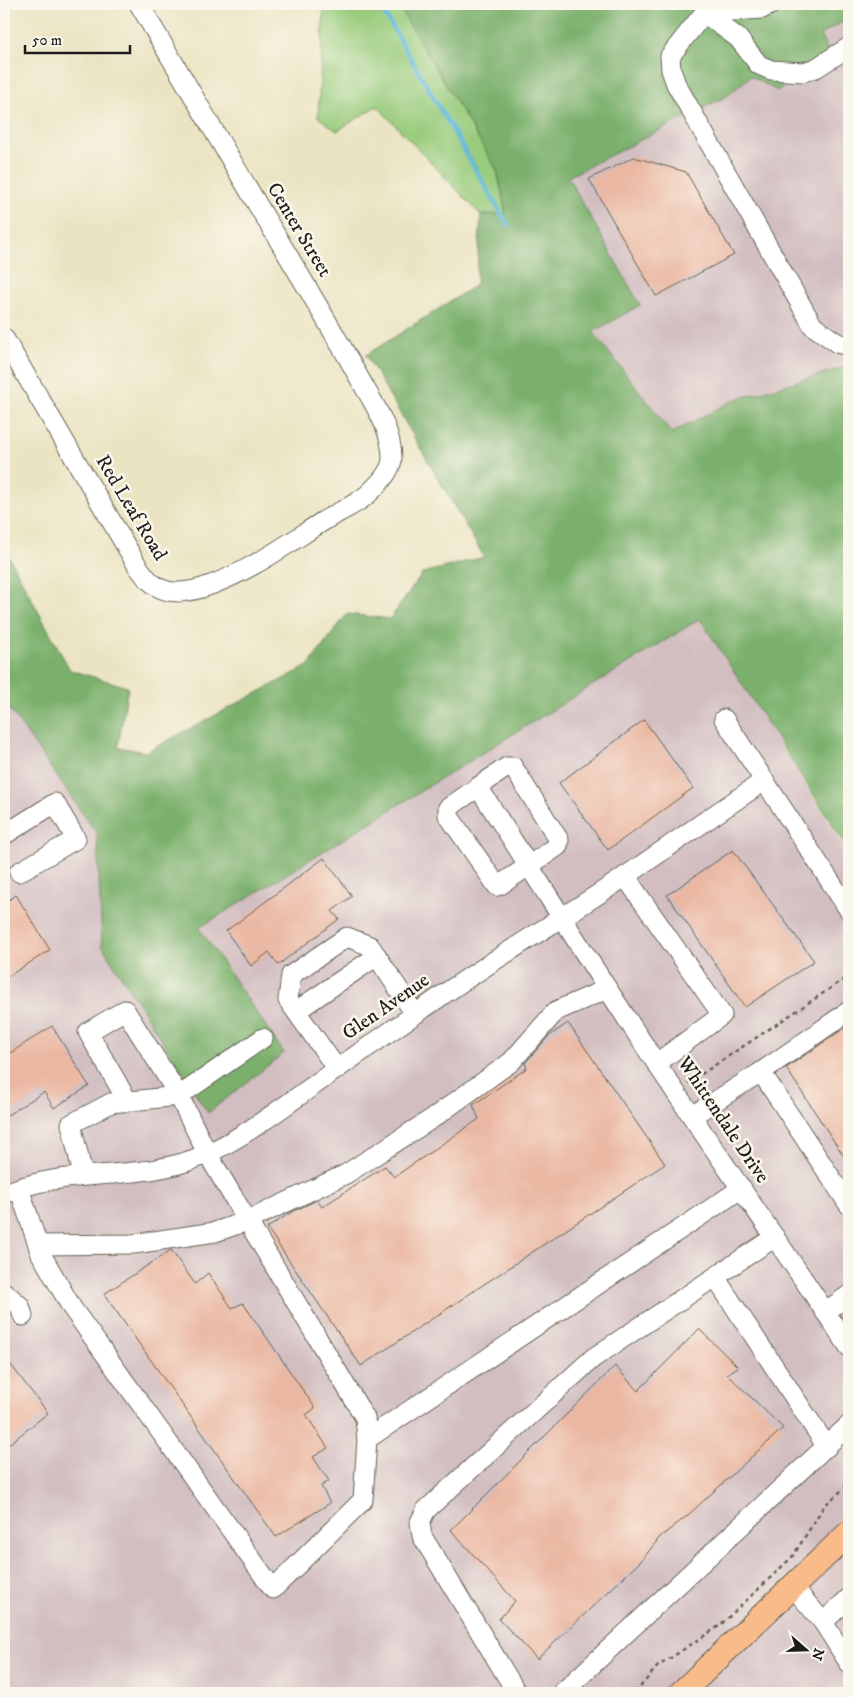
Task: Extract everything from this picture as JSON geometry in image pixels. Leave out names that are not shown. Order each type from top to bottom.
[{"type":"main road","points":[[681,1693],[849,1534]]},
{"type":"street","name":"Center Street","points":[[139,4],[284,247],[381,418],[391,445],[392,460],[377,485]]},
{"type":"street","points":[[705,9],[762,10],[772,4]]},
{"type":"street","points":[[705,9],[738,38],[758,65],[771,70],[803,72],[816,68],[849,47]]},
{"type":"street","points":[[705,9],[670,56],[671,70],[676,84],[813,326],[837,343],[849,346]]},
{"type":"street","name":"Red Leaf Road","points":[[4,338],[137,566],[151,582],[168,591],[184,592],[202,588],[244,571],[366,496],[377,485]]},
{"type":"street","points":[[724,719],[849,910]]},
{"type":"street","points":[[507,767],[513,767],[559,840],[558,846],[497,886],[478,861],[447,812],[448,808],[478,787],[507,767]]},
{"type":"street","name":"Glen Avenue","points":[[11,1191],[38,1181],[149,1170],[176,1164],[207,1153],[250,1129],[416,1014],[625,876],[764,781]]},
{"type":"street","name":"Whittendale Drive","points":[[478,787],[563,916],[607,989],[656,1063],[849,1347]]},
{"type":"street","points":[[4,835],[55,803],[76,839],[19,872]]},
{"type":"street","points":[[625,876],[722,1016],[656,1063]]},
{"type":"street","points":[[337,1069],[288,1000],[291,975],[347,937],[370,946],[416,1014]]},
{"type":"street","points":[[296,1011],[377,956]]},
{"type":"street","points":[[38,1245],[134,1244],[215,1232],[247,1221],[346,1174],[433,1118],[511,1062],[556,1011],[607,989]]},
{"type":"street","points":[[11,1191],[72,1308],[274,1589],[363,1500],[367,1440],[365,1418],[207,1153],[179,1096],[125,1010],[88,1032],[128,1102]]},
{"type":"street","points":[[692,1116],[761,1072],[849,1011]]},
{"type":"street","points":[[84,1175],[71,1124],[110,1103],[179,1096],[262,1038]]},
{"type":"street","points":[[761,1072],[849,1205]]},
{"type":"street","points":[[367,1440],[742,1188]]},
{"type":"street","points":[[517,1693],[422,1536],[420,1522],[426,1510],[593,1358],[775,1237]]},
{"type":"street","points":[[716,1277],[827,1446]]},
{"type":"street","points":[[4,1292],[20,1306],[24,1316]]},
{"type":"street","points":[[826,1312],[849,1295]]},
{"type":"street","points":[[562,1693],[849,1425]]},
{"type":"street","points":[[793,1587],[823,1622],[849,1663]]},
{"type":"street","points":[[823,1622],[849,1598]]},
{"type":"path","points":[[676,1092],[849,976]]},
{"type":"path","points":[[635,1693],[657,1667],[719,1626],[793,1556],[824,1506],[849,1484]]},
{"type":"shaded area","points":[[396,4],[849,4],[849,377],[680,472],[589,336]]},
{"type":"shaded area","points":[[700,619],[849,854],[849,1693],[4,1693],[4,688],[199,928]]},
{"type":"green space","points":[[324,4],[399,4],[497,170],[506,214],[481,215],[377,106],[337,131],[318,117]]},
{"type":"green space","points":[[849,4],[849,18],[820,35],[830,54],[777,91],[751,76],[727,96],[568,177],[640,305],[593,332],[672,433],[734,400],[849,366],[849,850],[700,619],[199,928],[284,1053],[208,1113],[102,946],[97,834],[4,701],[4,548],[70,670],[128,687],[118,747],[146,752],[308,666],[347,614],[390,619],[423,573],[484,557],[366,355],[476,285],[481,215],[506,213],[497,170],[398,5]]},
{"type":"building","points":[[634,157],[686,172],[734,255],[656,296],[589,179]]},
{"type":"building","points":[[644,720],[693,788],[608,850],[559,783]]},
{"type":"building","points":[[733,850],[814,961],[745,1007],[667,895]]},
{"type":"building","points":[[324,858],[352,896],[332,911],[339,919],[278,965],[269,952],[251,966],[226,931]]},
{"type":"building","points":[[16,895],[50,950],[4,979],[4,903]]},
{"type":"building","points":[[568,1023],[665,1164],[361,1366],[267,1228],[292,1212],[317,1200],[322,1207],[385,1166],[394,1177],[479,1119],[473,1105],[527,1068],[525,1063],[549,1036]]},
{"type":"building","points":[[849,1025],[849,1164],[786,1068]]},
{"type":"building","points":[[52,1026],[89,1086],[54,1108],[44,1092],[4,1117],[4,1057]]},
{"type":"building","points":[[171,1250],[195,1284],[208,1273],[232,1308],[243,1303],[315,1408],[306,1415],[328,1448],[313,1457],[329,1481],[321,1486],[330,1503],[276,1537],[104,1294]]},
{"type":"building","points":[[699,1329],[738,1367],[727,1374],[783,1428],[687,1516],[660,1537],[642,1560],[537,1659],[499,1619],[515,1601],[451,1530],[615,1366],[638,1391]]},
{"type":"building","points":[[4,1356],[48,1413],[4,1448]]},
{"type":"waterway","points":[[379,4],[508,225]]}]
